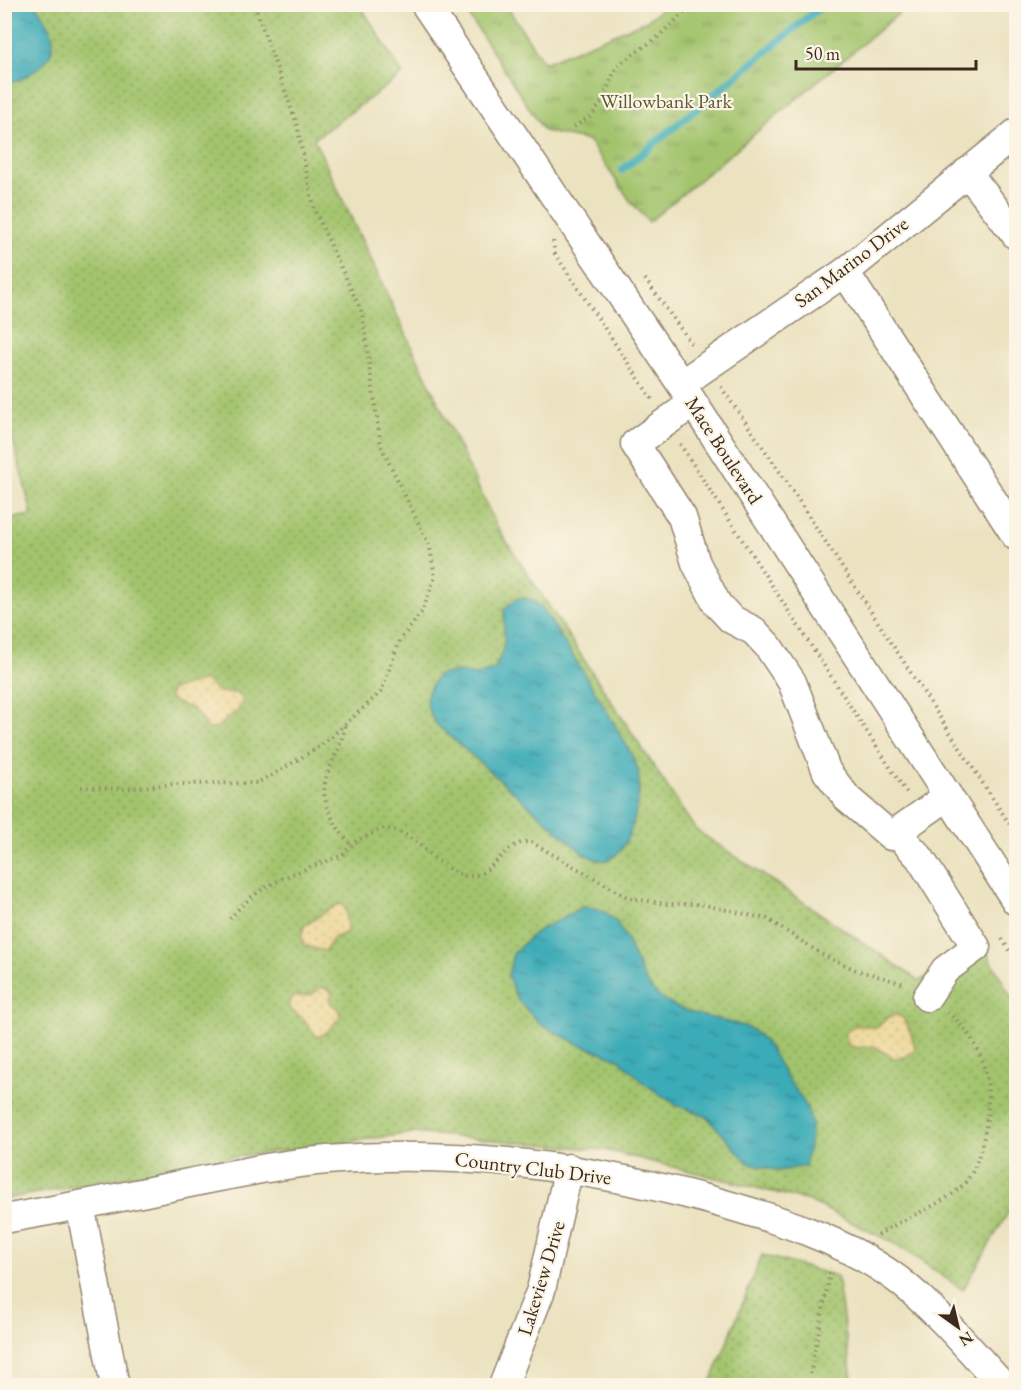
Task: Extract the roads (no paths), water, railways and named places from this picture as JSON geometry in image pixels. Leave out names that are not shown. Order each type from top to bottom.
[{"type":"street","name":"Mace Boulevard","points":[[425,4],[687,393],[1017,901]]},
{"type":"street","name":"San Marino Drive","points":[[897,833],[891,836],[848,799],[831,780],[792,682],[768,646],[754,631],[731,619],[717,604],[696,563],[681,517],[635,444],[687,393],[706,366],[844,272],[1017,133]]},
{"type":"street","points":[[967,172],[1017,235]]},
{"type":"street","points":[[844,272],[1017,536]]},
{"type":"street","points":[[927,997],[945,970],[976,947],[920,858],[897,833],[948,796]]},
{"type":"street","name":"Country Club Drive","points":[[4,1220],[257,1170],[325,1160],[417,1155],[569,1168],[678,1191],[778,1219],[852,1253],[896,1278],[938,1314],[1003,1386]]},
{"type":"street","name":"Lakeview Drive","points":[[503,1386],[541,1290],[569,1168]]},
{"type":"street","points":[[80,1205],[115,1386]]},
{"type":"water","points":[[4,5],[35,5],[46,19],[52,32],[53,44],[43,64],[33,72],[5,85]]},
{"type":"water","points":[[518,598],[532,599],[543,609],[597,694],[637,767],[639,789],[635,817],[625,843],[610,859],[600,860],[584,854],[435,723],[428,709],[427,694],[438,675],[458,672],[477,675],[495,669],[504,647],[504,609]]},
{"type":"water","points":[[582,907],[598,909],[610,916],[619,926],[647,982],[665,1001],[696,1014],[749,1028],[763,1040],[809,1114],[811,1132],[805,1166],[779,1171],[748,1163],[707,1117],[676,1105],[645,1084],[619,1059],[576,1043],[541,1025],[517,999],[508,976],[513,954],[534,933]]},
{"type":"waterway","points":[[622,170],[824,4]]},
{"type":"park label","name":"Willowbank Park","points":[[666,101]]}]
